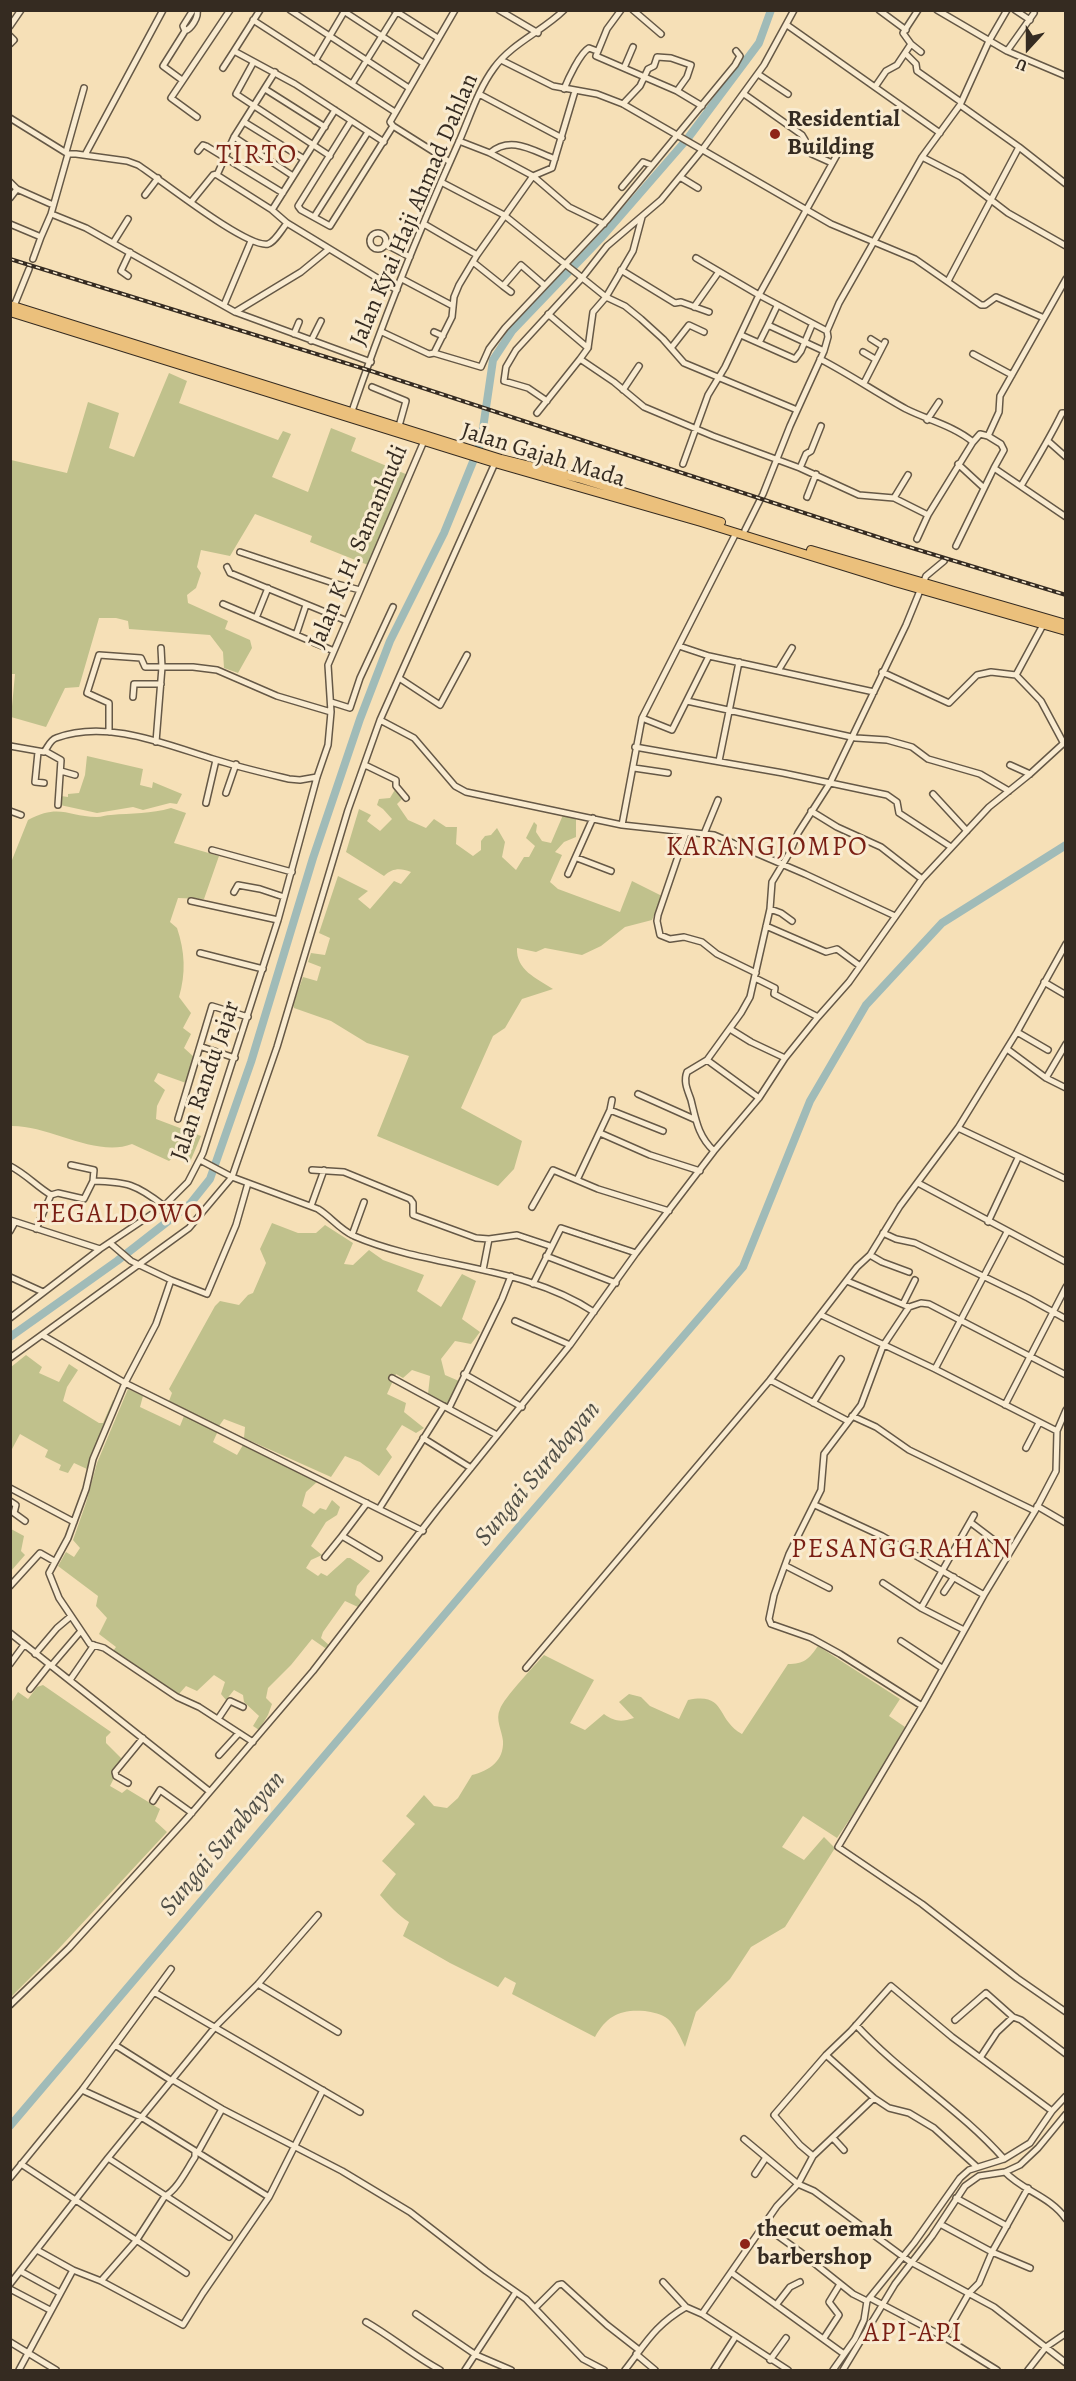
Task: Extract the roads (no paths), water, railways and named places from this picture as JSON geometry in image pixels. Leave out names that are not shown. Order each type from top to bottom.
[{"type":"highway","name":"Jalan Gajah Mada","points":[[12,308],[351,415],[424,441],[467,451]]},
{"type":"highway","name":"Jalan Gajah Mada","points":[[351,415],[399,426],[490,460],[578,478],[1065,631]]},
{"type":"highway","name":"Jalan Gajah Mada","points":[[926,588],[1065,624]]},
{"type":"street","points":[[10,26],[21,10]]},
{"type":"street","points":[[85,155],[163,10]]},
{"type":"street","points":[[182,80],[162,67],[185,31],[189,29],[197,15],[195,10]]},
{"type":"street","points":[[197,117],[171,99],[230,10]]},
{"type":"street","points":[[223,68],[260,10]]},
{"type":"street","points":[[290,10],[408,88]]},
{"type":"street","points":[[447,10],[454,12],[390,122],[450,162]]},
{"type":"street","points":[[499,10],[538,33]]},
{"type":"street","name":"Jalan Kyai Haji Ahmad Dahlan","points":[[351,415],[410,257],[479,94],[501,60],[538,33],[564,10]]},
{"type":"street","points":[[621,10],[608,29],[597,51],[597,56],[677,91],[702,106]]},
{"type":"street","points":[[633,10],[661,34]]},
{"type":"street","points":[[547,401],[528,388],[506,382],[503,379],[506,367],[516,350],[582,278],[607,246],[661,200],[680,177],[758,74],[794,10]]},
{"type":"street","points":[[879,10],[906,30]]},
{"type":"street","points":[[918,10],[903,35],[921,52]]},
{"type":"street","points":[[937,10],[1007,51],[1065,76]]},
{"type":"street","points":[[622,825],[642,718],[763,494],[824,351],[828,337],[827,331],[839,303],[921,157],[960,104],[989,41],[1007,10]]},
{"type":"street","points":[[1016,10],[1029,20]]},
{"type":"street","points":[[315,61],[343,11],[381,38],[423,63]]},
{"type":"street","points":[[352,84],[396,11],[438,38]]},
{"type":"street","points":[[1007,51],[1034,13]]},
{"type":"street","points":[[253,20],[395,112]]},
{"type":"street","points":[[787,25],[861,75],[940,133]]},
{"type":"street","points":[[10,36],[14,40],[10,44]]},
{"type":"street","points":[[875,87],[886,71],[896,66],[911,44]]},
{"type":"street","points":[[624,68],[633,47]]},
{"type":"street","points":[[564,89],[585,50],[589,48],[597,51]]},
{"type":"street","points":[[234,51],[253,63],[275,72],[384,142]]},
{"type":"street","points":[[382,332],[429,354],[434,353],[481,367],[491,345],[544,285],[603,224],[651,165],[679,136],[735,65],[740,56],[736,51]]},
{"type":"street","points":[[906,54],[916,64],[917,71],[1065,184]]},
{"type":"street","points":[[623,104],[644,78],[649,68],[654,66],[657,57],[688,62],[692,66],[677,91]]},
{"type":"street","points":[[501,60],[564,89],[597,94],[623,104],[806,211],[874,243],[911,257],[981,305],[985,305],[995,297],[1044,318]]},
{"type":"street","points":[[253,63],[236,94],[330,156]]},
{"type":"street","points":[[191,202],[217,174],[234,138],[275,72]]},
{"type":"street","points":[[758,74],[788,94]]},
{"type":"street","points":[[33,259],[51,214],[84,88]]},
{"type":"street","points":[[265,88],[325,127]]},
{"type":"street","points":[[434,353],[452,317],[456,292],[477,255],[533,176],[551,170],[575,91]]},
{"type":"street","points":[[479,94],[562,138]]},
{"type":"street","points":[[744,94],[802,135],[806,140],[804,150],[832,163]]},
{"type":"street","points":[[272,210],[335,110]]},
{"type":"street","points":[[10,118],[67,153],[127,161],[158,178],[251,241],[267,244],[272,242],[287,224]]},
{"type":"street","points":[[351,120],[299,203],[301,210],[327,225],[331,225],[393,126]]},
{"type":"street","points":[[244,122],[304,159]]},
{"type":"street","points":[[314,217],[368,132]]},
{"type":"street","points":[[234,138],[293,176]]},
{"type":"street","points":[[459,141],[490,153],[533,176],[569,207],[603,224]]},
{"type":"street","points":[[683,464],[708,395],[741,336],[759,295],[843,144],[846,143],[869,155]]},
{"type":"street","points":[[490,153],[498,146],[509,144],[530,148],[555,159]]},
{"type":"street","points":[[198,151],[205,145],[283,193]]},
{"type":"street","points":[[948,281],[1019,147]]},
{"type":"street","points":[[921,157],[961,177],[1008,213],[1065,246]]},
{"type":"street","points":[[622,187],[644,162],[651,165]]},
{"type":"street","points":[[217,174],[272,210],[287,224],[397,290]]},
{"type":"street","points":[[680,177],[698,188]]},
{"type":"street","points":[[145,195],[158,178]]},
{"type":"street","points":[[10,182],[17,189],[53,206]]},
{"type":"street","points":[[441,182],[504,215],[606,297],[625,306],[641,319],[684,363],[797,410]]},
{"type":"street","points":[[10,198],[17,189]]},
{"type":"street","points":[[51,214],[86,228],[235,312],[371,362]]},
{"type":"street","points":[[537,413],[588,348],[593,312],[606,297],[635,248],[642,217]]},
{"type":"street","points":[[113,243],[128,219]]},
{"type":"street","points":[[10,224],[41,237]]},
{"type":"street","points":[[424,225],[477,255]]},
{"type":"street","points":[[224,305],[251,241]]},
{"type":"street","points":[[385,244],[410,257]]},
{"type":"street","points":[[235,312],[301,272],[329,249]]},
{"type":"street","points":[[128,276],[121,272],[130,252]]},
{"type":"street","points":[[696,258],[777,306],[827,331]]},
{"type":"street","points":[[473,262],[511,292]]},
{"type":"street","points":[[503,286],[521,265],[544,285]]},
{"type":"street","points":[[12,308],[29,269]]},
{"type":"street","points":[[621,270],[675,303],[681,302],[709,312]]},
{"type":"street","points":[[694,307],[718,273]]},
{"type":"street","points":[[402,279],[453,306]]},
{"type":"street","points":[[988,436],[999,412],[1000,396],[1065,279]]},
{"type":"street","points":[[759,343],[777,306]]},
{"type":"street","points":[[548,314],[588,348]]},
{"type":"street","points":[[311,341],[321,321]]},
{"type":"street","points":[[294,334],[299,322]]},
{"type":"street","points":[[671,348],[689,325],[704,332]]},
{"type":"street","points":[[768,325],[824,351]]},
{"type":"street","points":[[741,336],[795,359],[812,325]]},
{"type":"street","points":[[434,332],[443,336]]},
{"type":"street","points":[[864,383],[884,344],[871,339]]},
{"type":"street","points":[[863,352],[875,359]]},
{"type":"street","points":[[973,354],[1012,375]]},
{"type":"street","points":[[580,359],[644,407],[695,429],[816,474],[859,495],[894,498],[928,515]]},
{"type":"street","points":[[820,359],[927,420],[960,432],[973,442]]},
{"type":"street","points":[[622,390],[639,366]]},
{"type":"street","points":[[372,387],[406,400],[399,426]]},
{"type":"street","points":[[927,420],[939,402]]},
{"type":"street","points":[[1021,486],[1062,413],[1065,413]]},
{"type":"street","points":[[800,468],[806,454],[811,451],[821,426]]},
{"type":"street","points":[[917,539],[928,515],[973,442],[980,434],[988,436],[1001,444],[1004,450],[956,546]]},
{"type":"street","name":"Jalan K.H. Samanhudi","points":[[317,777],[328,745],[331,702],[328,669],[424,441]]},
{"type":"street","points":[[1048,441],[1065,458]]},
{"type":"street","points":[[10,1358],[134,1262],[189,1228],[230,1175],[270,1067],[348,810],[369,766],[380,720],[490,460]]},
{"type":"street","points":[[958,464],[984,488]]},
{"type":"street","points":[[996,469],[1065,517]]},
{"type":"street","points":[[807,497],[816,474]]},
{"type":"street","points":[[894,498],[908,475]]},
{"type":"street","points":[[240,552],[360,590]]},
{"type":"street","points":[[714,1151],[700,1134],[694,1119],[685,1076],[690,1069],[707,1060],[750,997],[770,909],[772,882],[813,812],[833,783],[856,737],[874,692],[926,588],[926,576],[944,561]]},
{"type":"street","points":[[227,567],[228,572],[347,621]]},
{"type":"street","points":[[256,618],[268,588]]},
{"type":"street","points":[[223,604],[334,651]]},
{"type":"street","points":[[296,634],[306,604]]},
{"type":"street","points":[[331,702],[350,708],[360,678],[393,607]]},
{"type":"street","points":[[1016,675],[1043,625]]},
{"type":"street","points":[[679,646],[709,656],[874,692]]},
{"type":"street","points":[[156,742],[162,667],[161,648]]},
{"type":"street","points":[[777,671],[792,648]]},
{"type":"street","points":[[109,732],[109,704],[87,693],[98,655],[141,658],[145,667],[193,667],[220,670],[263,691],[331,712]]},
{"type":"street","points":[[399,678],[440,705],[467,655]]},
{"type":"street","points":[[642,718],[672,730],[709,656]]},
{"type":"street","points":[[719,761],[739,662]]},
{"type":"street","points":[[10,2005],[69,1947],[192,1813],[313,1671],[421,1530],[568,1345],[633,1252],[669,1211],[714,1151],[759,1098],[785,1058],[860,966],[922,879],[967,831],[1064,742],[1041,701],[1016,675],[991,672],[977,675],[949,703],[885,673]]},
{"type":"street","points":[[133,698],[134,684],[160,684]]},
{"type":"street","points":[[687,701],[856,737],[887,740],[912,747],[928,759],[980,774],[1009,791]]},
{"type":"street","points":[[380,720],[414,738],[442,773],[462,790],[622,825],[704,834],[739,845],[895,916]]},
{"type":"street","points":[[45,751],[51,741],[57,738],[86,732],[109,732],[156,742],[289,779],[317,777]]},
{"type":"street","points":[[10,746],[38,752],[45,751],[62,760],[58,805]]},
{"type":"street","points":[[635,747],[719,761],[887,795],[897,802],[900,813],[951,847]]},
{"type":"street","points":[[38,752],[34,782],[44,783]]},
{"type":"street","points":[[206,803],[216,760]]},
{"type":"street","points":[[226,793],[236,764]]},
{"type":"street","points":[[1010,765],[1030,774]]},
{"type":"street","points":[[369,766],[397,781],[396,786],[406,798]]},
{"type":"street","points":[[634,768],[668,773]]},
{"type":"street","points":[[61,771],[75,775]]},
{"type":"street","name":"Jalan Randu Jajar","points":[[10,1318],[100,1249],[164,1206],[188,1182],[202,1161],[317,777]]},
{"type":"street","points":[[933,794],[967,831]]},
{"type":"street","points":[[704,834],[718,800]]},
{"type":"street","points":[[10,811],[21,815]]},
{"type":"street","points":[[813,812],[881,847],[922,879]]},
{"type":"street","points":[[568,874],[593,818]]},
{"type":"street","points":[[686,833],[658,915],[660,935],[670,939],[684,937],[702,942],[717,954],[754,973],[776,988],[774,994],[818,1017]]},
{"type":"street","points":[[212,850],[288,871]]},
{"type":"street","points":[[577,858],[611,871]]},
{"type":"street","points":[[234,892],[238,885],[281,896]]},
{"type":"street","points":[[191,901],[274,919]]},
{"type":"street","points":[[770,909],[792,921]]},
{"type":"street","points":[[766,926],[827,953],[836,949],[860,966]]},
{"type":"street","points":[[526,1668],[770,1380],[870,1255],[883,1233],[958,1128],[1017,1032],[1065,944]]},
{"type":"street","points":[[200,953],[259,968]]},
{"type":"street","points":[[1044,982],[1065,995]]},
{"type":"street","points":[[178,1119],[212,1006],[245,1016]]},
{"type":"street","points":[[730,1029],[785,1058]]},
{"type":"street","points":[[1017,1032],[1048,1050]]},
{"type":"street","points":[[1046,1077],[1065,1044]]},
{"type":"street","points":[[201,1047],[233,1057]]},
{"type":"street","points":[[1007,1049],[1065,1088]]},
{"type":"street","points":[[707,1060],[759,1098]]},
{"type":"street","points":[[638,1094],[694,1119]]},
{"type":"street","points":[[577,1180],[600,1133],[612,1100]]},
{"type":"street","points":[[610,1110],[663,1131]]},
{"type":"street","points":[[958,1128],[1065,1179]]},
{"type":"street","points":[[600,1133],[650,1155],[700,1171]]},
{"type":"street","points":[[988,1222],[1018,1158]]},
{"type":"street","points":[[202,1161],[248,1183],[311,1206],[328,1215],[336,1226],[352,1235],[406,1253],[511,1276],[592,1311]]},
{"type":"street","points":[[51,1195],[58,1193],[84,1199],[93,1181],[94,1170],[71,1165]]},
{"type":"street","points":[[10,1166],[25,1173],[51,1195]]},
{"type":"street","points":[[312,1170],[344,1172],[410,1199],[413,1203],[413,1215],[476,1238],[489,1239],[517,1235],[550,1246]]},
{"type":"street","points":[[311,1206],[324,1170]]},
{"type":"street","points":[[532,1207],[552,1170],[606,1192],[669,1211]]},
{"type":"street","points":[[93,1181],[132,1185],[143,1190],[164,1206]]},
{"type":"street","points":[[110,1243],[134,1262],[207,1294],[237,1225],[248,1183]]},
{"type":"street","points":[[918,1183],[1065,1262]]},
{"type":"street","points":[[36,1229],[51,1195]]},
{"type":"street","points":[[352,1235],[364,1202]]},
{"type":"street","points":[[10,1231],[13,1221],[100,1249]]},
{"type":"street","points":[[533,1284],[561,1228],[633,1252]]},
{"type":"street","points":[[935,1369],[985,1278],[1007,1232]]},
{"type":"street","points":[[883,1233],[896,1239],[915,1242],[1065,1319]]},
{"type":"street","points":[[483,1270],[489,1239]]},
{"type":"street","points":[[870,1255],[909,1272]]},
{"type":"street","points":[[546,1256],[614,1282]]},
{"type":"street","points":[[379,1509],[423,1438],[446,1407],[502,1299],[511,1276]]},
{"type":"street","points":[[10,1277],[43,1292]]},
{"type":"street","points":[[171,1280],[156,1324],[125,1383],[93,1459],[87,1485],[68,1538],[49,1573],[50,1580],[88,1644],[104,1648],[177,1697],[199,1707],[253,1742]]},
{"type":"street","points":[[915,1280],[906,1306],[882,1346],[861,1405],[824,1454],[821,1490],[789,1554],[774,1594],[770,1622],[811,1638],[840,1654],[922,1706]]},
{"type":"street","points":[[847,1281],[906,1306],[929,1304],[1065,1375]]},
{"type":"street","points":[[1005,1405],[1065,1287]]},
{"type":"street","points":[[820,1315],[935,1369],[1057,1431]]},
{"type":"street","points":[[515,1321],[568,1345]]},
{"type":"street","points":[[42,1335],[125,1383],[421,1530]]},
{"type":"street","points":[[813,1403],[841,1359]]},
{"type":"street","points":[[464,1374],[520,1406]]},
{"type":"street","points":[[392,1378],[497,1435]]},
{"type":"street","points":[[770,1380],[813,1403],[876,1427],[909,1450],[1065,1523]]},
{"type":"street","points":[[1065,1410],[1057,1431],[1061,1452],[1056,1471],[1039,1509],[984,1595],[922,1706],[838,1847],[922,1904],[1065,2012]]},
{"type":"street","points":[[1026,1448],[1039,1423]]},
{"type":"street","points":[[423,1438],[471,1468]]},
{"type":"street","points":[[10,1488],[74,1522]]},
{"type":"street","points":[[10,1502],[16,1506],[14,1513],[25,1521]]},
{"type":"street","points":[[326,1557],[368,1503]]},
{"type":"street","points":[[815,1504],[870,1530],[984,1595]]},
{"type":"street","points":[[921,1608],[974,1515]]},
{"type":"street","points":[[970,1522],[995,1540]]},
{"type":"street","points":[[342,1536],[379,1558]]},
{"type":"street","points":[[10,1586],[40,1553],[54,1561]]},
{"type":"street","points":[[786,1566],[829,1588]]},
{"type":"street","points":[[944,1592],[954,1577]]},
{"type":"street","points":[[883,1583],[921,1608],[964,1630]]},
{"type":"street","points":[[35,1654],[57,1628],[70,1617]]},
{"type":"street","points":[[30,1689],[80,1632]]},
{"type":"street","points":[[10,1633],[209,1791]]},
{"type":"street","points":[[901,1641],[942,1668]]},
{"type":"street","points":[[10,1664],[24,1645]]},
{"type":"street","points":[[70,1680],[94,1645]]},
{"type":"street","points":[[218,1719],[230,1701],[243,1707]]},
{"type":"street","points":[[219,1755],[239,1732]]},
{"type":"street","points":[[128,1783],[116,1776],[116,1772],[143,1738]]},
{"type":"street","points":[[153,1801],[160,1790],[192,1813]]},
{"type":"street","points":[[10,2284],[108,2158],[216,2026],[258,1984],[318,1915]]},
{"type":"street","points":[[10,2178],[82,2090],[171,1969]]},
{"type":"street","points":[[258,1984],[338,2032]]},
{"type":"street","points":[[813,2156],[792,2137],[774,2115],[891,1986],[980,2058],[1052,2110]]},
{"type":"street","points":[[154,1992],[216,2026],[360,2112]]},
{"type":"street","points":[[955,2020],[986,1993],[1012,2017],[1021,2020],[1065,2054]]},
{"type":"street","points":[[980,2058],[997,2032],[1012,2017]]},
{"type":"street","points":[[856,2025],[880,2051],[965,2120],[1004,2159]]},
{"type":"street","points":[[115,2045],[222,2109],[295,2146],[410,2212],[535,2308],[583,2360],[604,2370]]},
{"type":"street","points":[[826,2055],[874,2098],[889,2108],[909,2113],[934,2128],[977,2167]]},
{"type":"street","points":[[82,2090],[141,2117],[269,2197]]},
{"type":"street","points":[[36,2250],[73,2270],[101,2281],[183,2325],[269,2197],[323,2090]]},
{"type":"street","points":[[843,2370],[895,2284],[940,2224],[947,2204],[964,2174],[977,2167],[1004,2159],[1030,2143],[1052,2110],[1065,2096]]},
{"type":"street","points":[[702,2314],[777,2206],[798,2184],[813,2156],[874,2098]]},
{"type":"street","points":[[195,2152],[198,2152],[222,2109]]},
{"type":"street","points":[[833,2370],[864,2320],[869,2300],[885,2277],[947,2204],[956,2198],[974,2178],[1005,2172],[1020,2165],[1036,2151],[1065,2115]]},
{"type":"street","points":[[833,2138],[844,2150]]},
{"type":"street","points":[[744,2139],[765,2159],[798,2184],[814,2191],[902,2257],[994,2307],[1065,2363]]},
{"type":"street","points":[[1030,2143],[1036,2151]]},
{"type":"street","points":[[101,2281],[136,2241],[165,2196],[195,2157],[195,2152]]},
{"type":"street","points":[[108,2158],[229,2237]]},
{"type":"street","points":[[754,2174],[765,2159]]},
{"type":"street","points":[[21,2164],[186,2273]]},
{"type":"street","points":[[1005,2172],[1010,2178],[1049,2200],[1065,2219]]},
{"type":"street","points":[[944,2337],[969,2294],[979,2283],[992,2253],[1028,2188]]},
{"type":"street","points":[[956,2198],[1007,2226]]},
{"type":"street","points":[[940,2224],[992,2253],[1030,2268]]},
{"type":"street","points":[[764,2225],[840,2284],[869,2300],[884,2304],[997,2370]]},
{"type":"street","points":[[19,2370],[73,2270]]},
{"type":"street","points":[[20,2271],[60,2293]]},
{"type":"street","points":[[732,2273],[844,2354]]},
{"type":"street","points":[[885,2277],[895,2284]]},
{"type":"street","points":[[663,2282],[686,2307],[702,2314],[788,2370]]},
{"type":"street","points":[[776,2305],[790,2287],[800,2282]]},
{"type":"street","points":[[535,2308],[558,2285],[562,2284],[655,2370]]},
{"type":"street","points":[[824,2338],[839,2315],[829,2302],[840,2284]]},
{"type":"street","points":[[10,2289],[50,2310]]},
{"type":"street","points":[[465,2370],[516,2292]]},
{"type":"street","points":[[625,2370],[659,2326],[686,2307]]},
{"type":"street","points":[[416,2314],[476,2355],[511,2370]]},
{"type":"street","points":[[366,2322],[390,2335],[423,2361],[440,2370]]},
{"type":"street","points":[[1028,2370],[1046,2347],[1065,2334]]},
{"type":"street","points":[[714,2370],[736,2336]]},
{"type":"street","points":[[770,2360],[786,2338]]},
{"type":"street","points":[[10,2342],[56,2370]]},
{"type":"waterway","points":[[10,1337],[117,1261],[190,1204],[210,1179],[251,1062],[313,858],[360,719],[390,641],[444,533],[481,442],[493,360],[512,331],[602,237],[688,138],[759,43],[771,10]]},
{"type":"waterway","name":"Sungai Surabayan","points":[[10,2126],[743,1267],[810,1101],[866,1005],[942,923],[1066,845]]},
{"type":"railway","points":[[10,259],[368,370],[899,544],[1066,595]]},
{"type":"place","name":"Residential Building","points":[[775,134]]},
{"type":"place","name":"thecut oemah barbershop","points":[[745,2244]]},
{"type":"district","name":"TIRTO","points":[[257,156]]},
{"type":"district","name":"KARANGJOMPO","points":[[767,848]]},
{"type":"district","name":"TEGALDOWO","points":[[119,1215]]},
{"type":"district","name":"PESANGGRAHAN","points":[[902,1550]]},
{"type":"district","name":"API-API","points":[[913,2334]]}]
